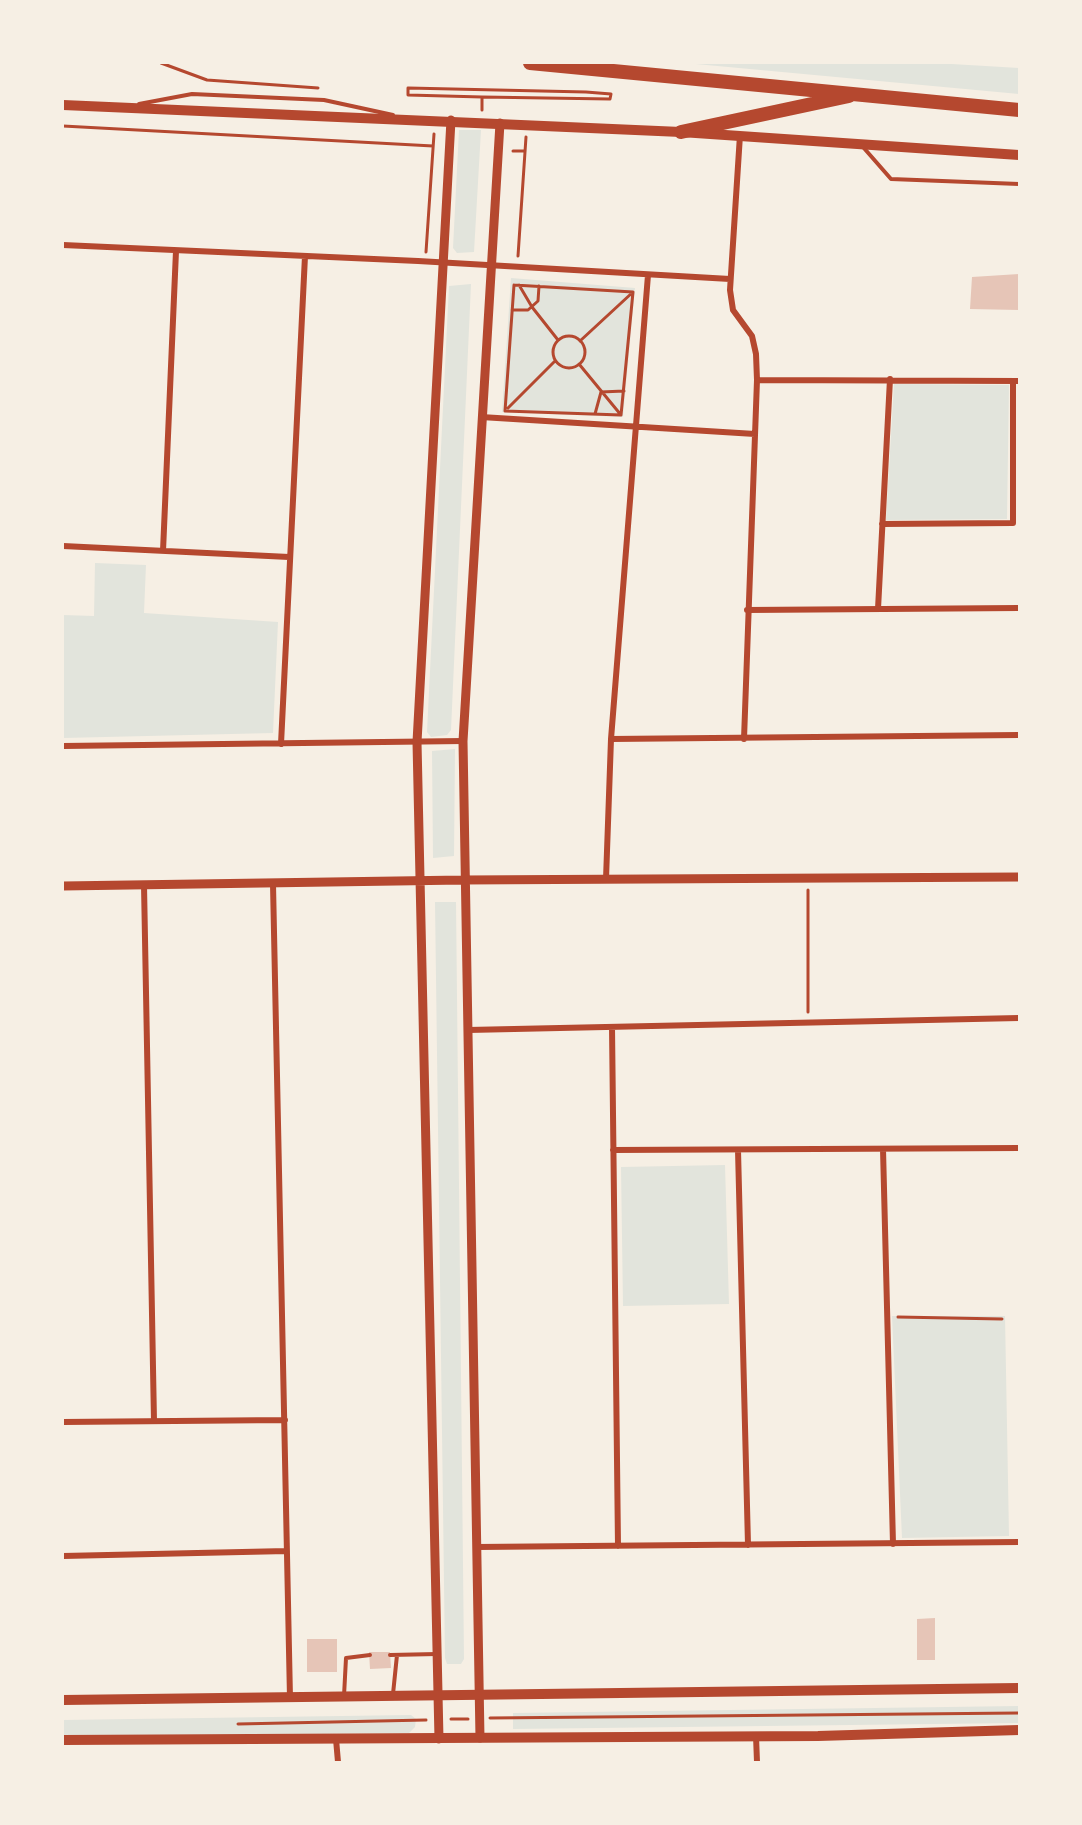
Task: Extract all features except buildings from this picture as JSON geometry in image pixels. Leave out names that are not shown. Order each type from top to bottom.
[{"type":"highway","points":[[530,63],[862,93],[1019,110]]},
{"type":"highway","points":[[681,132],[862,93]]},
{"type":"main road","points":[[63,105],[112,109],[451,120],[740,135],[1019,155]]},
{"type":"main road","points":[[63,1700],[1019,1688]]},
{"type":"main road","points":[[63,1740],[756,1736],[1019,1730]]},
{"type":"street","points":[[440,1739],[417,742],[451,120]]},
{"type":"street","points":[[480,1738],[468,1030],[463,880],[463,741],[500,123]]},
{"type":"street","points":[[740,135],[730,279],[733,310],[752,336],[756,354],[757,380],[744,739]]},
{"type":"street","points":[[63,245],[730,279]]},
{"type":"street","points":[[163,550],[176,250]]},
{"type":"street","points":[[281,744],[305,256]]},
{"type":"street","points":[[606,879],[611,739],[648,275]]},
{"type":"street","points":[[878,609],[890,379]]},
{"type":"street","points":[[757,380],[1016,381],[1013,523],[882,524]]},
{"type":"street","points":[[481,417],[755,434]]},
{"type":"street","points":[[63,546],[290,557]]},
{"type":"street","points":[[747,610],[1019,608]]},
{"type":"street","points":[[611,739],[1019,735]]},
{"type":"street","points":[[63,746],[463,741]]},
{"type":"street","points":[[63,886],[463,880],[1019,877]]},
{"type":"street","points":[[273,884],[290,1698]]},
{"type":"street","points":[[144,885],[154,1421]]},
{"type":"street","points":[[468,1030],[1019,1018]]},
{"type":"street","points":[[612,1027],[618,1546]]},
{"type":"street","points":[[613,1150],[1019,1148]]},
{"type":"street","points":[[884,1149],[893,1544]]},
{"type":"street","points":[[738,1150],[748,1545]]},
{"type":"street","points":[[63,1422],[285,1420]]},
{"type":"street","points":[[477,1546],[1019,1542]]},
{"type":"street","points":[[63,1556],[287,1551]]},
{"type":"street","points":[[756,1736],[757,1762]]},
{"type":"street","points":[[336,1739],[338,1762]]},
{"type":"lane","points":[[112,109],[192,94],[324,100],[416,120]]},
{"type":"lane","points":[[861,145],[891,179],[1019,184]]},
{"type":"lane","points":[[390,1655],[438,1654]]},
{"type":"lane","points":[[344,1696],[346,1658],[370,1655]]},
{"type":"lane","points":[[393,1695],[397,1655]]},
{"type":"path","points":[[408,88],[611,94],[610,99],[483,97],[408,95],[408,88]]},
{"type":"path","points":[[482,110],[483,97]]},
{"type":"path","points":[[63,126],[433,146]]},
{"type":"path","points":[[426,253],[434,134]]},
{"type":"path","points":[[517,268],[525,146]]},
{"type":"path","points":[[513,151],[525,151]]},
{"type":"path","points":[[505,411],[514,285],[633,292]]},
{"type":"path","points":[[519,285],[532,307],[558,340]]},
{"type":"path","points":[[512,310],[528,310],[538,302],[539,286]]},
{"type":"path","points":[[580,341],[633,292]]},
{"type":"path","points":[[621,415],[633,292]]},
{"type":"path","points":[[569,336],[580,341],[585,353],[579,364],[566,368],[555,361],[553,350],[558,340],[569,336]]},
{"type":"path","points":[[505,411],[555,361]]},
{"type":"path","points":[[579,364],[621,415]]},
{"type":"path","points":[[601,392],[624,391]]},
{"type":"path","points":[[595,414],[601,392]]},
{"type":"path","points":[[505,411],[621,415]]},
{"type":"path","points":[[808,878],[808,1023]]},
{"type":"path","points":[[896,1317],[1002,1318]]},
{"type":"path","points":[[230,1724],[479,1718],[1019,1713]]},
{"type":"shaded area","points":[[685,63],[935,63],[1019,68],[1019,94]]},
{"type":"shaded area","points":[[459,130],[481,130],[474,252],[457,253],[453,248]]},
{"type":"shaded area","points":[[511,278],[635,288],[623,417],[502,412]]},
{"type":"shaded area","points":[[471,284],[451,730],[447,735],[431,737],[427,732],[449,286]]},
{"type":"shaded area","points":[[894,384],[1009,385],[1007,519],[886,520]]},
{"type":"shaded area","points":[[95,563],[146,565],[144,613],[278,622],[273,733],[63,738],[63,615],[94,616]]},
{"type":"shaded area","points":[[455,749],[454,856],[433,858],[432,751]]},
{"type":"shaded area","points":[[435,902],[456,902],[464,1659],[461,1664],[447,1664],[445,1658]]},
{"type":"shaded area","points":[[725,1165],[729,1304],[623,1306],[621,1167]]},
{"type":"shaded area","points":[[892,1316],[1005,1316],[1009,1536],[902,1538]]},
{"type":"shaded area","points":[[1019,1706],[1019,1723],[513,1729],[513,1713]]},
{"type":"shaded area","points":[[411,1715],[416,1719],[415,1727],[409,1733],[63,1737],[63,1720]]}]
